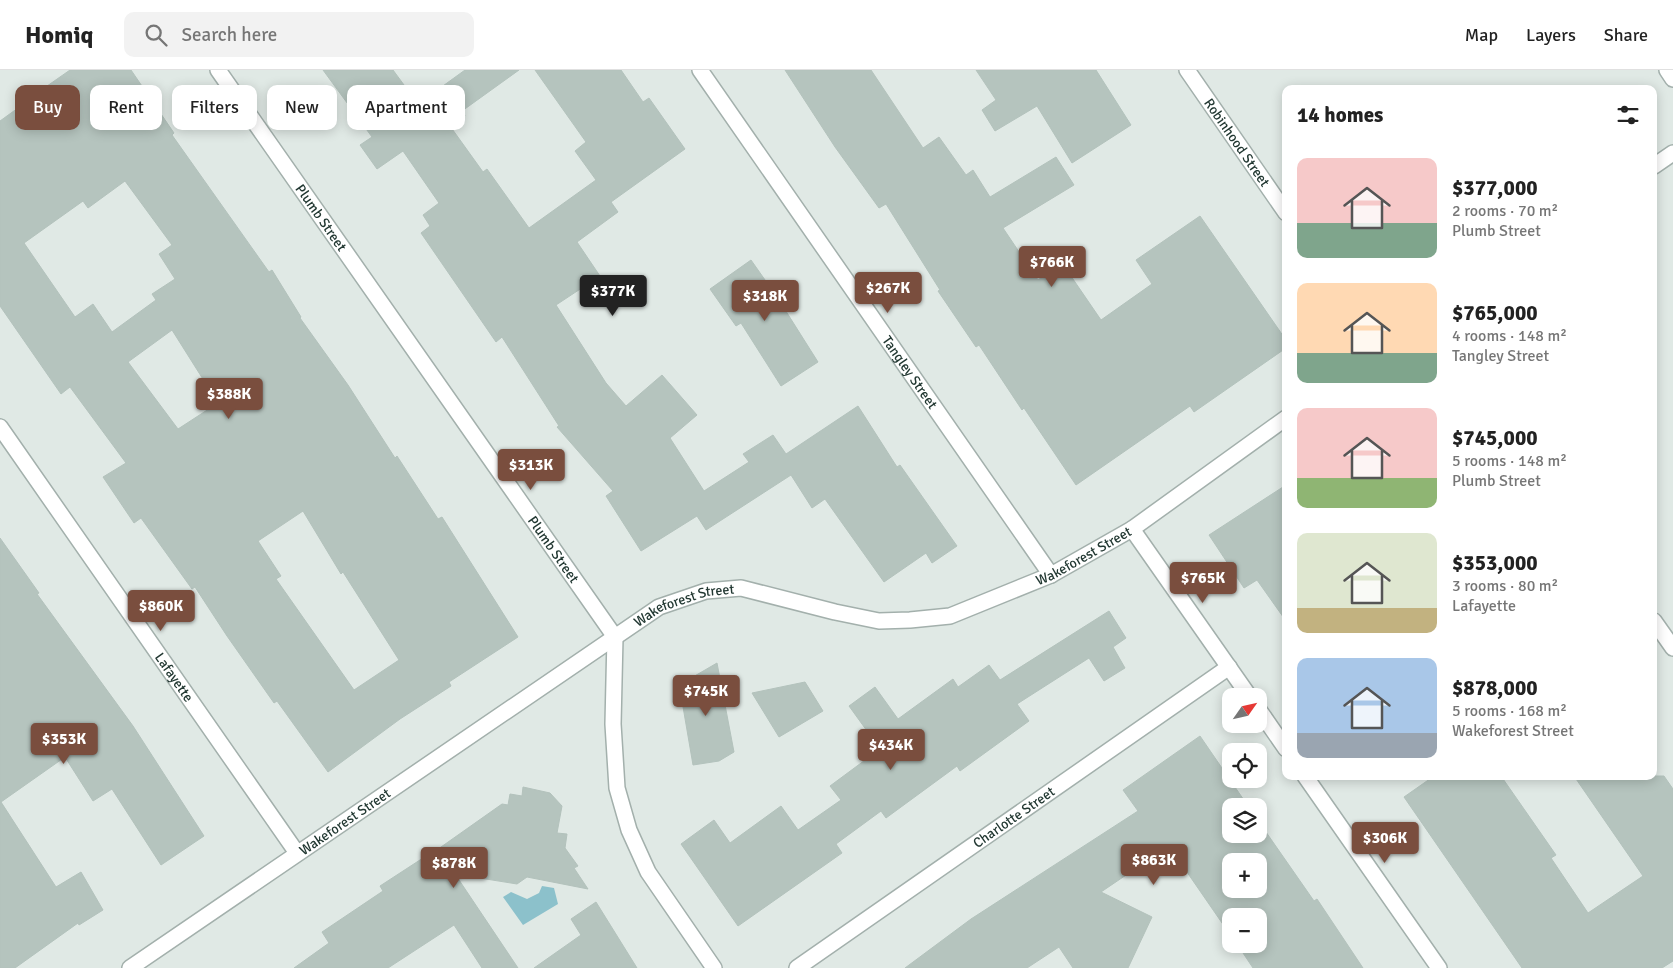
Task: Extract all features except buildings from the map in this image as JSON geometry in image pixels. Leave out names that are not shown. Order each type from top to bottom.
[{"type":"street","name":"Plumb Street","points":[[218,70],[615,637]]},
{"type":"street","name":"Tangley Street","points":[[700,70],[1051,574]]},
{"type":"street","name":"Robinhood Street","points":[[1187,70],[1282,207]]},
{"type":"street","points":[[1667,70],[1673,79]]},
{"type":"street","points":[[1657,164],[1673,153]]},
{"type":"street","name":"Wakeforest Street","points":[[130,968],[659,607],[706,591],[741,588],[835,612],[879,620],[910,620],[950,616],[1051,574],[1132,529],[1282,421]]},
{"type":"street","name":"Lafayette","points":[[0,427],[297,853]]},
{"type":"street","points":[[1132,529],[1243,688]]},
{"type":"street","points":[[1657,625],[1673,648]]},
{"type":"street","points":[[615,637],[612,724],[618,788],[629,830],[648,872],[714,968]]},
{"type":"street","name":"Charlotte Street","points":[[797,968],[1229,668]]},
{"type":"street","points":[[1268,723],[1282,743]]},
{"type":"street","points":[[1308,780],[1440,968]]},
{"type":"water","points":[[542,886],[554,888],[558,904],[523,925],[503,897],[511,892],[527,899],[539,893]]}]
